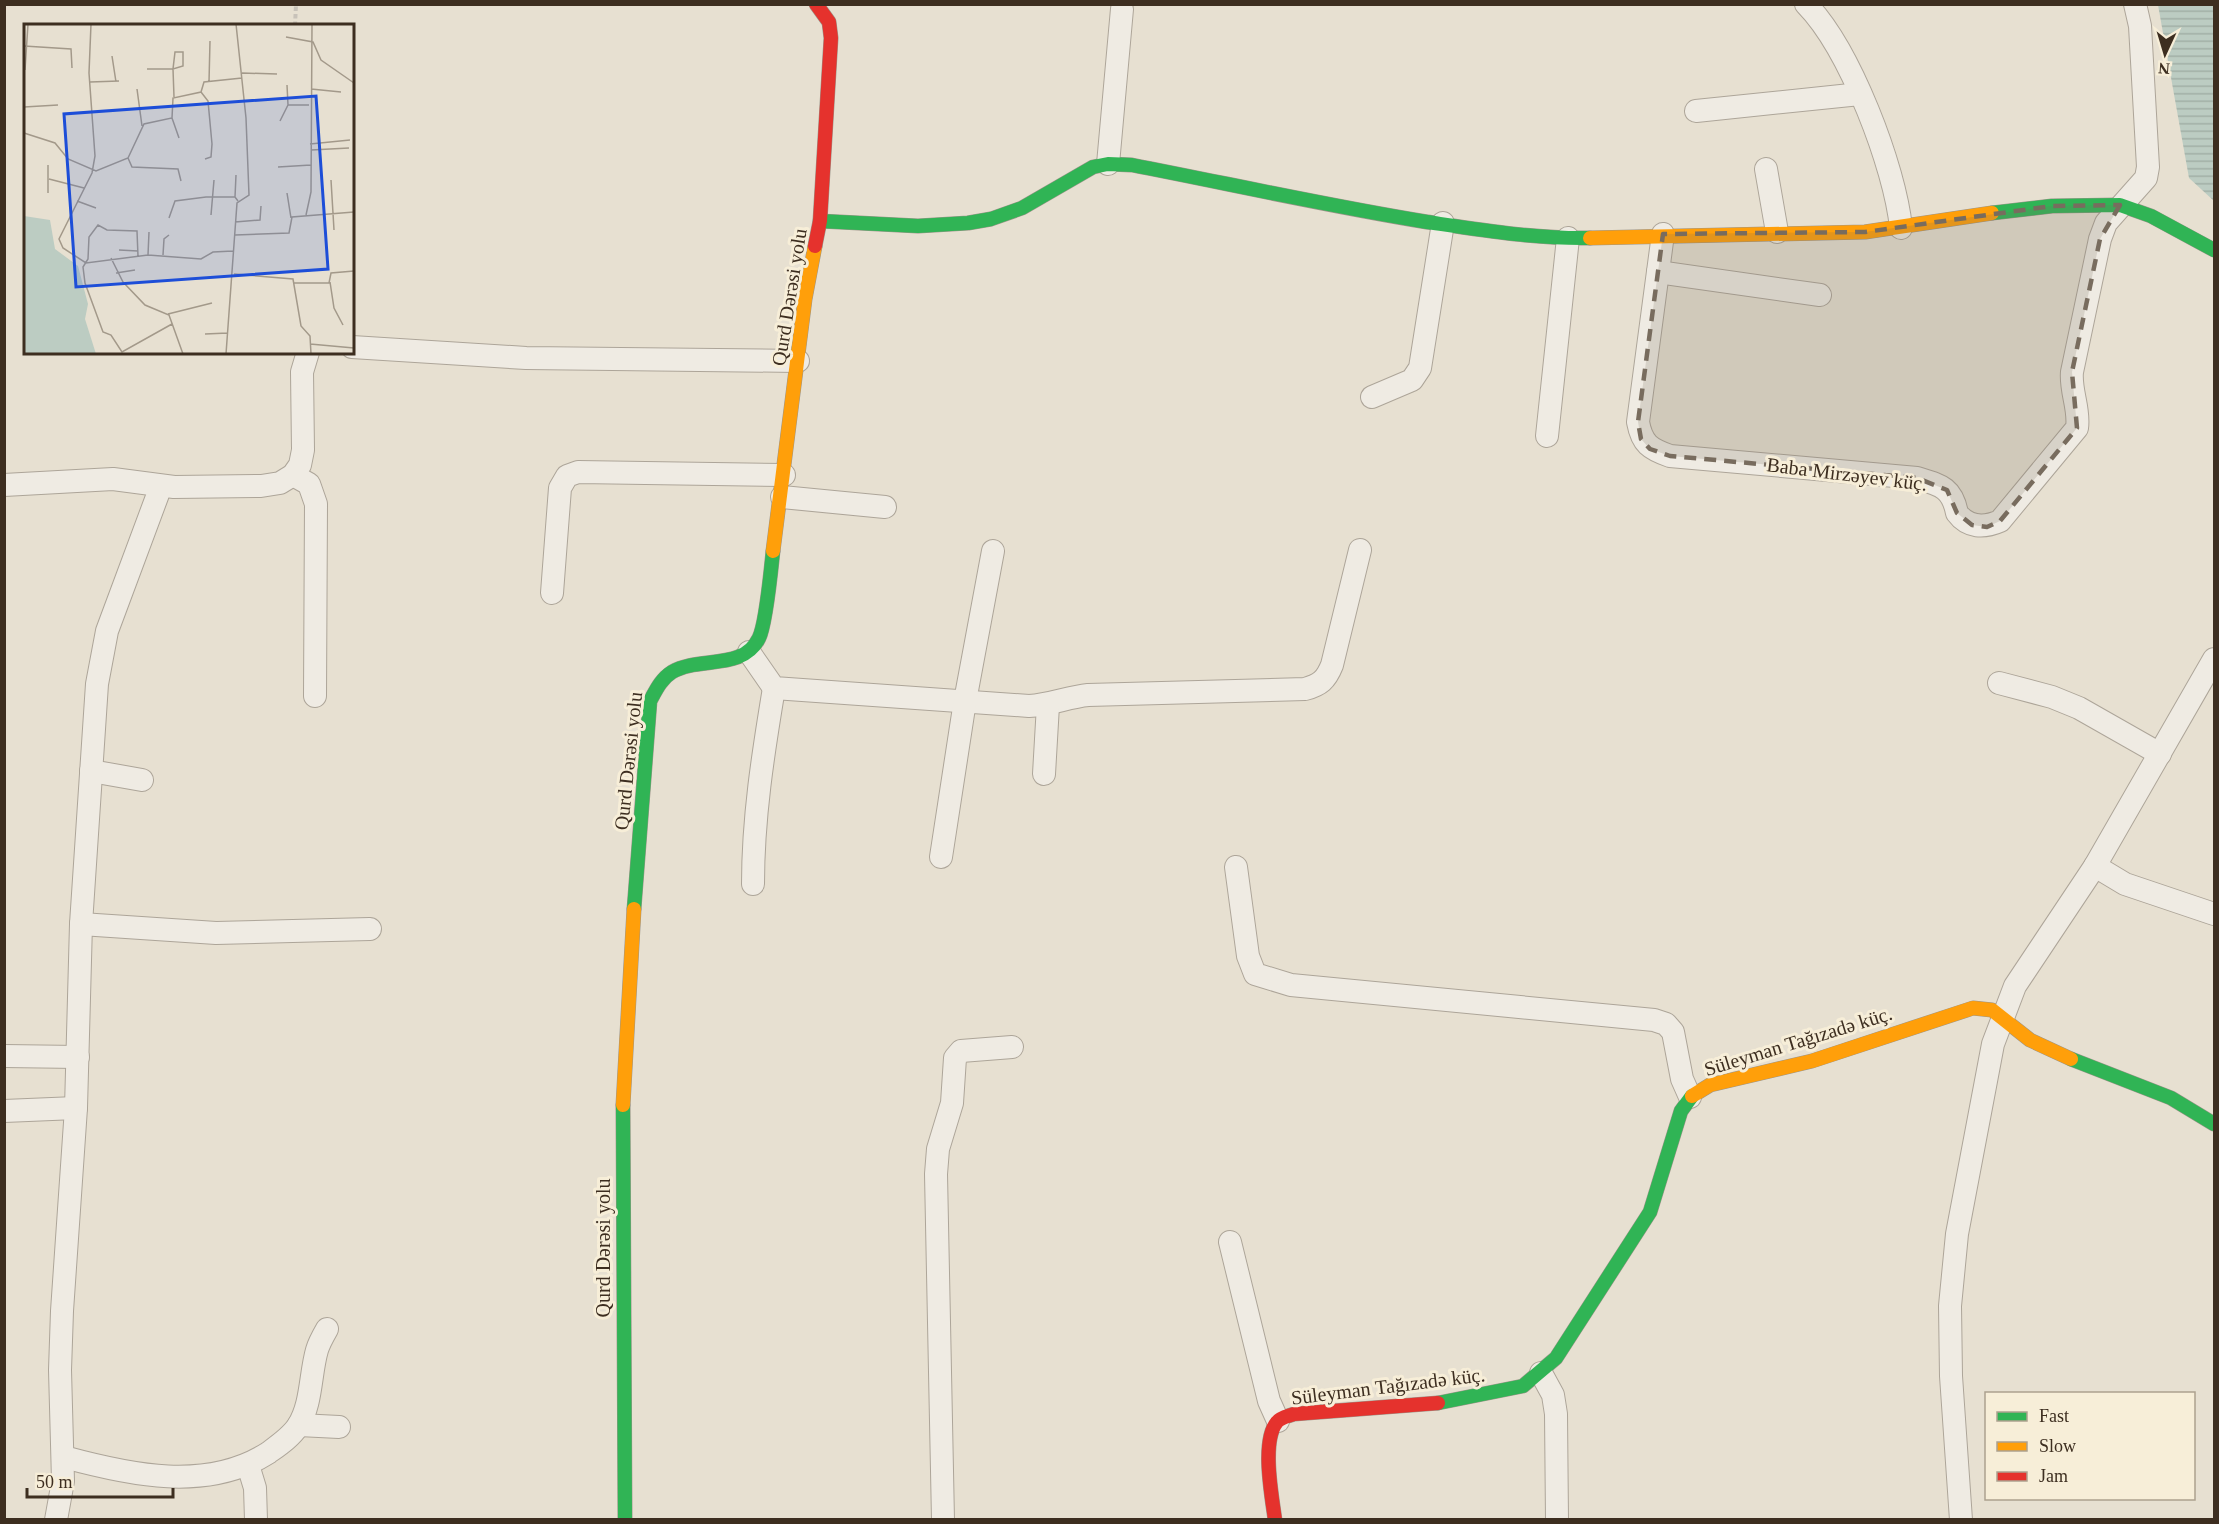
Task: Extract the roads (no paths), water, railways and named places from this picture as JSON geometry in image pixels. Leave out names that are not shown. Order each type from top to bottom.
[{"type":"street","points":[[1806,4],[1827,31],[1860,94],[1894,185],[1901,228]]},
{"type":"street","name":"Baba Mirzəyev küç.","points":[[1663,234],[1638,422],[1641,439],[1650,449],[1670,456],[1917,478],[1947,489],[1954,498],[1957,513],[1961,519],[1972,525],[1987,527],[2000,521],[2077,428],[2079,417],[2071,384],[2078,339],[2100,239],[2106,223],[2146,178],[2148,167],[2140,26],[2135,4]]},
{"type":"street","name":"Qurd Dərəsi yolu","points":[[625,1520],[622,1254],[624,1100],[629,981],[650,700],[655,686],[664,675],[676,668],[734,658],[749,652],[760,637],[783,486],[805,299],[820,221],[831,58],[829,22],[823,8]]},
{"type":"street","points":[[1108,164],[1122,9]]},
{"type":"street","points":[[1696,111],[1860,94]]},
{"type":"street","points":[[820,221],[907,226],[995,218],[1013,212],[1093,167],[1108,164],[1132,165],[1486,231],[1568,238],[1663,234],[1865,232],[2030,208],[2120,205],[2151,216],[2214,249]]},
{"type":"street","points":[[1766,169],[1777,232]]},
{"type":"street","points":[[1372,397],[1412,380],[1420,368],[1443,223]]},
{"type":"street","points":[[1547,436],[1568,238]]},
{"type":"street","points":[[1658,272],[1820,295]]},
{"type":"street","points":[[354,347],[526,358],[798,361]]},
{"type":"street","points":[[4,485],[113,479],[161,486],[261,486],[280,483],[293,475],[300,465],[303,450],[302,372],[307,354]]},
{"type":"street","points":[[552,593],[560,488],[567,476],[578,472],[783,486],[885,507]]},
{"type":"street","points":[[293,475],[309,484],[316,504],[315,696]]},
{"type":"street","points":[[56,1520],[63,1482],[60,1370],[76,1108],[81,924],[97,684],[107,631],[161,486]]},
{"type":"street","points":[[774,688],[1048,705],[1072,696],[1305,689],[1318,686],[1332,665],[1360,550]]},
{"type":"street","points":[[941,857],[965,701],[993,551]]},
{"type":"street","points":[[749,652],[774,688],[758,788],[753,836],[753,884]]},
{"type":"street","points":[[1961,1520],[1951,1376],[1950,1306],[1957,1234],[1993,1044],[2015,986],[2095,866],[2214,660]]},
{"type":"street","points":[[1999,683],[2052,697],[2079,708],[2160,754]]},
{"type":"street","points":[[1044,774],[1048,705]]},
{"type":"street","points":[[91,771],[142,780]]},
{"type":"street","points":[[2095,866],[2125,884],[2214,914]]},
{"type":"street","points":[[1236,867],[1248,956],[1255,974],[1291,985],[1654,1020],[1666,1024],[1673,1032],[1682,1079],[1690,1097]]},
{"type":"street","points":[[81,924],[216,933],[370,929]]},
{"type":"street","name":"Süleyman Tağızadə küç.","points":[[1275,1520],[1270,1457],[1272,1431],[1278,1421],[1294,1414],[1437,1403],[1490,1394],[1523,1386],[1556,1358],[1650,1212],[1681,1111],[1690,1097],[1710,1085],[1812,1061],[1953,1012],[1972,1007],[1985,1008],[2002,1016],[2029,1040],[2183,1104],[2214,1124]]},
{"type":"street","points":[[943,1520],[936,1186],[938,1149],[952,1103],[955,1058],[961,1051],[1012,1047]]},
{"type":"street","points":[[4,1056],[78,1057]]},
{"type":"street","points":[[4,1111],[76,1108]]},
{"type":"street","points":[[1230,1242],[1269,1401],[1278,1421]]},
{"type":"street","points":[[64,1457],[137,1474],[171,1476],[221,1474],[248,1465],[282,1443],[299,1425],[305,1409],[317,1349],[327,1329]]},
{"type":"street","points":[[1541,1373],[1553,1395],[1556,1414],[1557,1520]]},
{"type":"street","points":[[299,1425],[339,1427]]},
{"type":"street","points":[[248,1465],[255,1488],[256,1520]]}]
